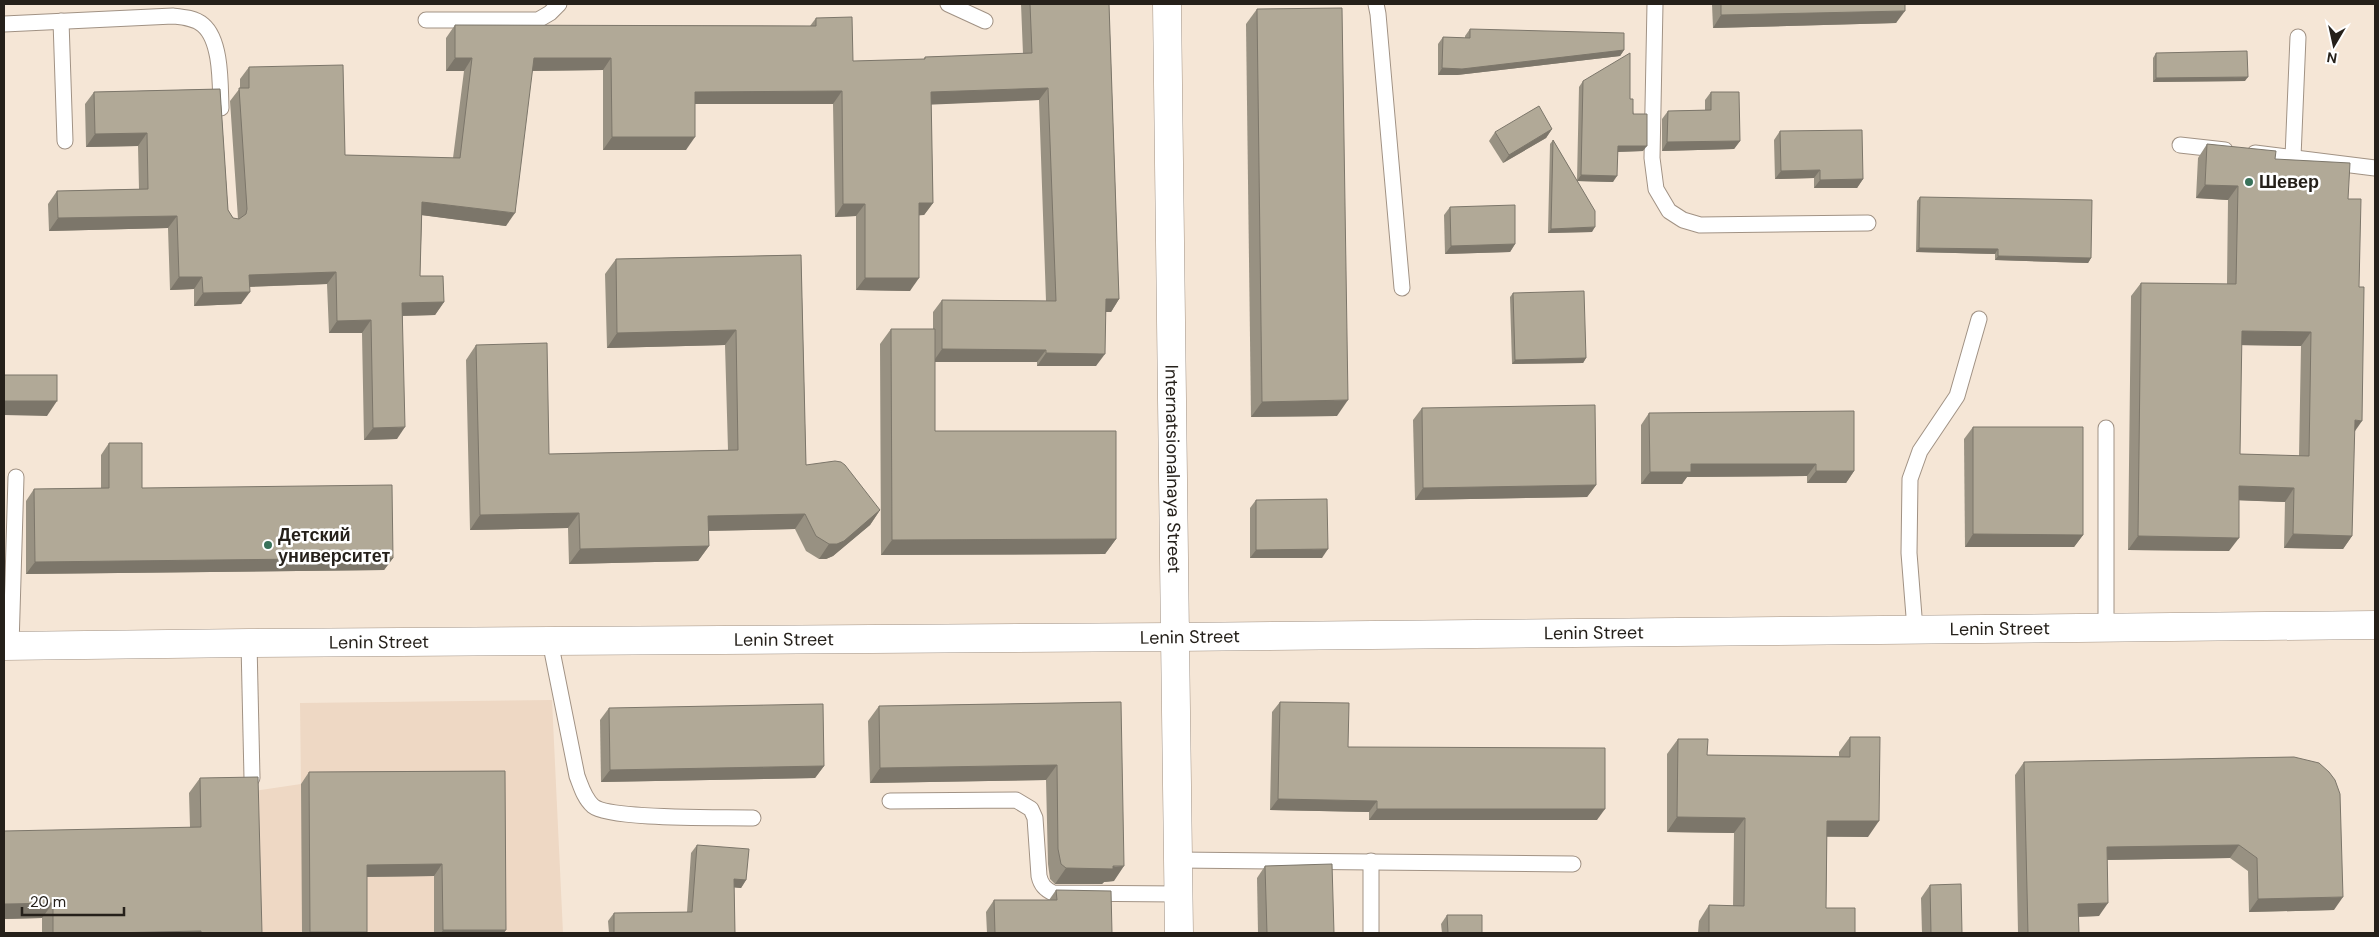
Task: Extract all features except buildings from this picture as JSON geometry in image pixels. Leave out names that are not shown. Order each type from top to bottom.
[{"type":"street","name":"Internatsionalnaya Street","points":[[1166,4],[1179,933]]},
{"type":"street","name":"Lenin Street","points":[[7,646],[1175,637],[2375,624]]},
{"type":"lane","points":[[426,20],[538,20],[550,13],[559,4]]},
{"type":"lane","points":[[948,4],[985,21]]},
{"type":"lane","points":[[1376,4],[1402,288]]},
{"type":"lane","points":[[1655,4],[1652,158],[1656,189],[1669,211],[1683,220],[1700,225],[1868,223]]},
{"type":"lane","points":[[4,24],[61,21],[173,10],[204,25],[212,37],[218,55],[222,124]]},
{"type":"lane","points":[[61,21],[65,141]]},
{"type":"lane","points":[[2293,157],[2298,37]]},
{"type":"lane","points":[[2180,144],[2375,168]]},
{"type":"lane","points":[[1915,629],[1909,553],[1910,479],[1920,451],[1957,396],[1979,319]]},
{"type":"lane","points":[[2106,428],[2106,627]]},
{"type":"lane","points":[[7,646],[16,477]]},
{"type":"lane","points":[[550,641],[577,776],[582,791],[594,806],[616,814],[753,818]]},
{"type":"lane","points":[[249,643],[252,778]]},
{"type":"lane","points":[[890,800],[1016,800],[1031,809],[1035,818],[1039,876],[1041,884],[1047,890],[1053,893],[1178,894]]},
{"type":"lane","points":[[1178,860],[1573,864]]},
{"type":"lane","points":[[1371,861],[1371,933]]},
{"type":"shaded area","points":[[552,700],[563,933],[251,933],[247,792],[301,784],[300,703]]},
{"type":"place","name":"Шевер","points":[[2249,182]]},
{"type":"place","name":"Детский университет","points":[[268,545]]}]
